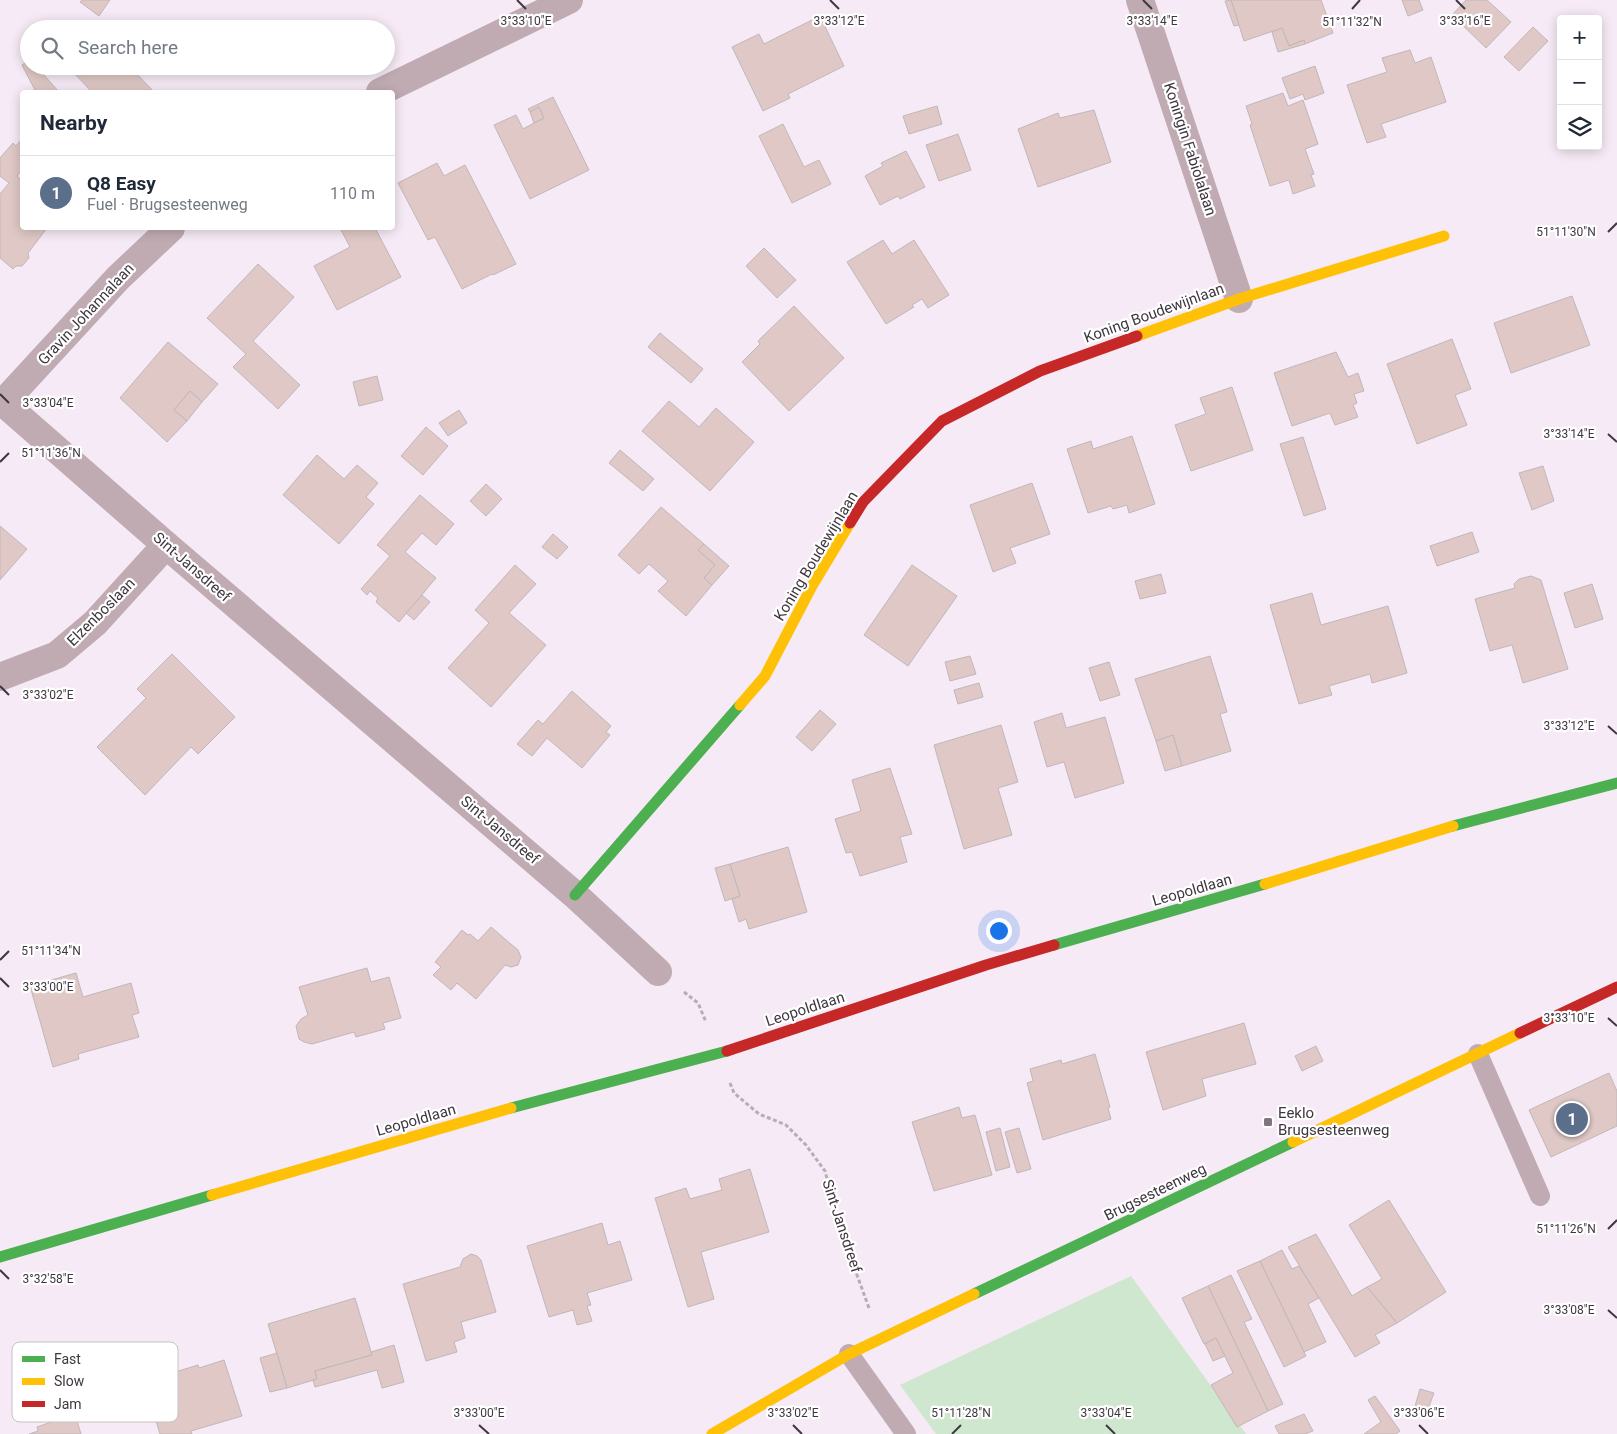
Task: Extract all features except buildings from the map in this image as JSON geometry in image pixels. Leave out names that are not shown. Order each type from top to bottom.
[{"type":"street","points":[[384,90],[569,0]]},
{"type":"street","name":"Koningin Fabiolalaan","points":[[1140,0],[1239,299]]},
{"type":"street","name":"Gravin Johannalaan","points":[[2,402],[118,278],[169,230]]},
{"type":"street","name":"Koning Boudewijnlaan","points":[[575,895],[765,676],[812,586],[863,502],[942,421],[1040,371],[1239,299],[1444,236]]},
{"type":"street","name":"Sint-Jansdreef","points":[[2,402],[575,895],[658,972]]},
{"type":"street","name":"Elzenboslaan","points":[[0,677],[57,655],[95,623],[166,545]]},
{"type":"street","name":"Leopoldlaan","points":[[0,1257],[485,1115],[720,1053],[986,966],[1225,896],[1440,830],[1617,783]]},
{"type":"street","name":"Brugsesteenweg","points":[[712,1434],[849,1354],[1617,987]]},
{"type":"lane","points":[[1478,1054],[1540,1196]]},
{"type":"lane","points":[[849,1354],[906,1434]]},
{"type":"path","name":"Sint-Jansdreef","points":[[658,972],[698,1003],[720,1053],[734,1093],[759,1114],[786,1125],[806,1145],[824,1171],[841,1231],[881,1339]]},
{"type":"green space","points":[[1131,1276],[1246,1434],[936,1434],[900,1385]]},
{"type":"traffic: fast","points":[[575,895],[740,705]]},
{"type":"traffic: fast","points":[[1453,826],[1617,783]]},
{"type":"traffic: fast","points":[[1054,945],[1265,884]]},
{"type":"traffic: fast","points":[[511,1108],[727,1051]]},
{"type":"traffic: fast","points":[[974,1294],[1293,1142]]},
{"type":"traffic: fast","points":[[0,1257],[212,1195]]},
{"type":"traffic: slow","points":[[1137,336],[1239,299],[1444,236]]},
{"type":"traffic: slow","points":[[740,705],[765,676],[812,586],[850,523]]},
{"type":"traffic: slow","points":[[1265,884],[1453,826]]},
{"type":"traffic: slow","points":[[1293,1142],[1520,1033]]},
{"type":"traffic: slow","points":[[212,1195],[511,1108]]},
{"type":"traffic: slow","points":[[712,1434],[849,1354],[974,1294]]},
{"type":"traffic: jam","points":[[850,523],[863,502],[942,421],[1040,371],[1137,336]]},
{"type":"traffic: jam","points":[[727,1051],[986,965],[1054,945]]},
{"type":"traffic: jam","points":[[1520,1033],[1617,987]]},
{"type":"place","name":"Q8 Easy","points":[[1572,1119]]},
{"type":"place","name":"Eeklo Brugsesteenweg","points":[[1268,1122]]}]
